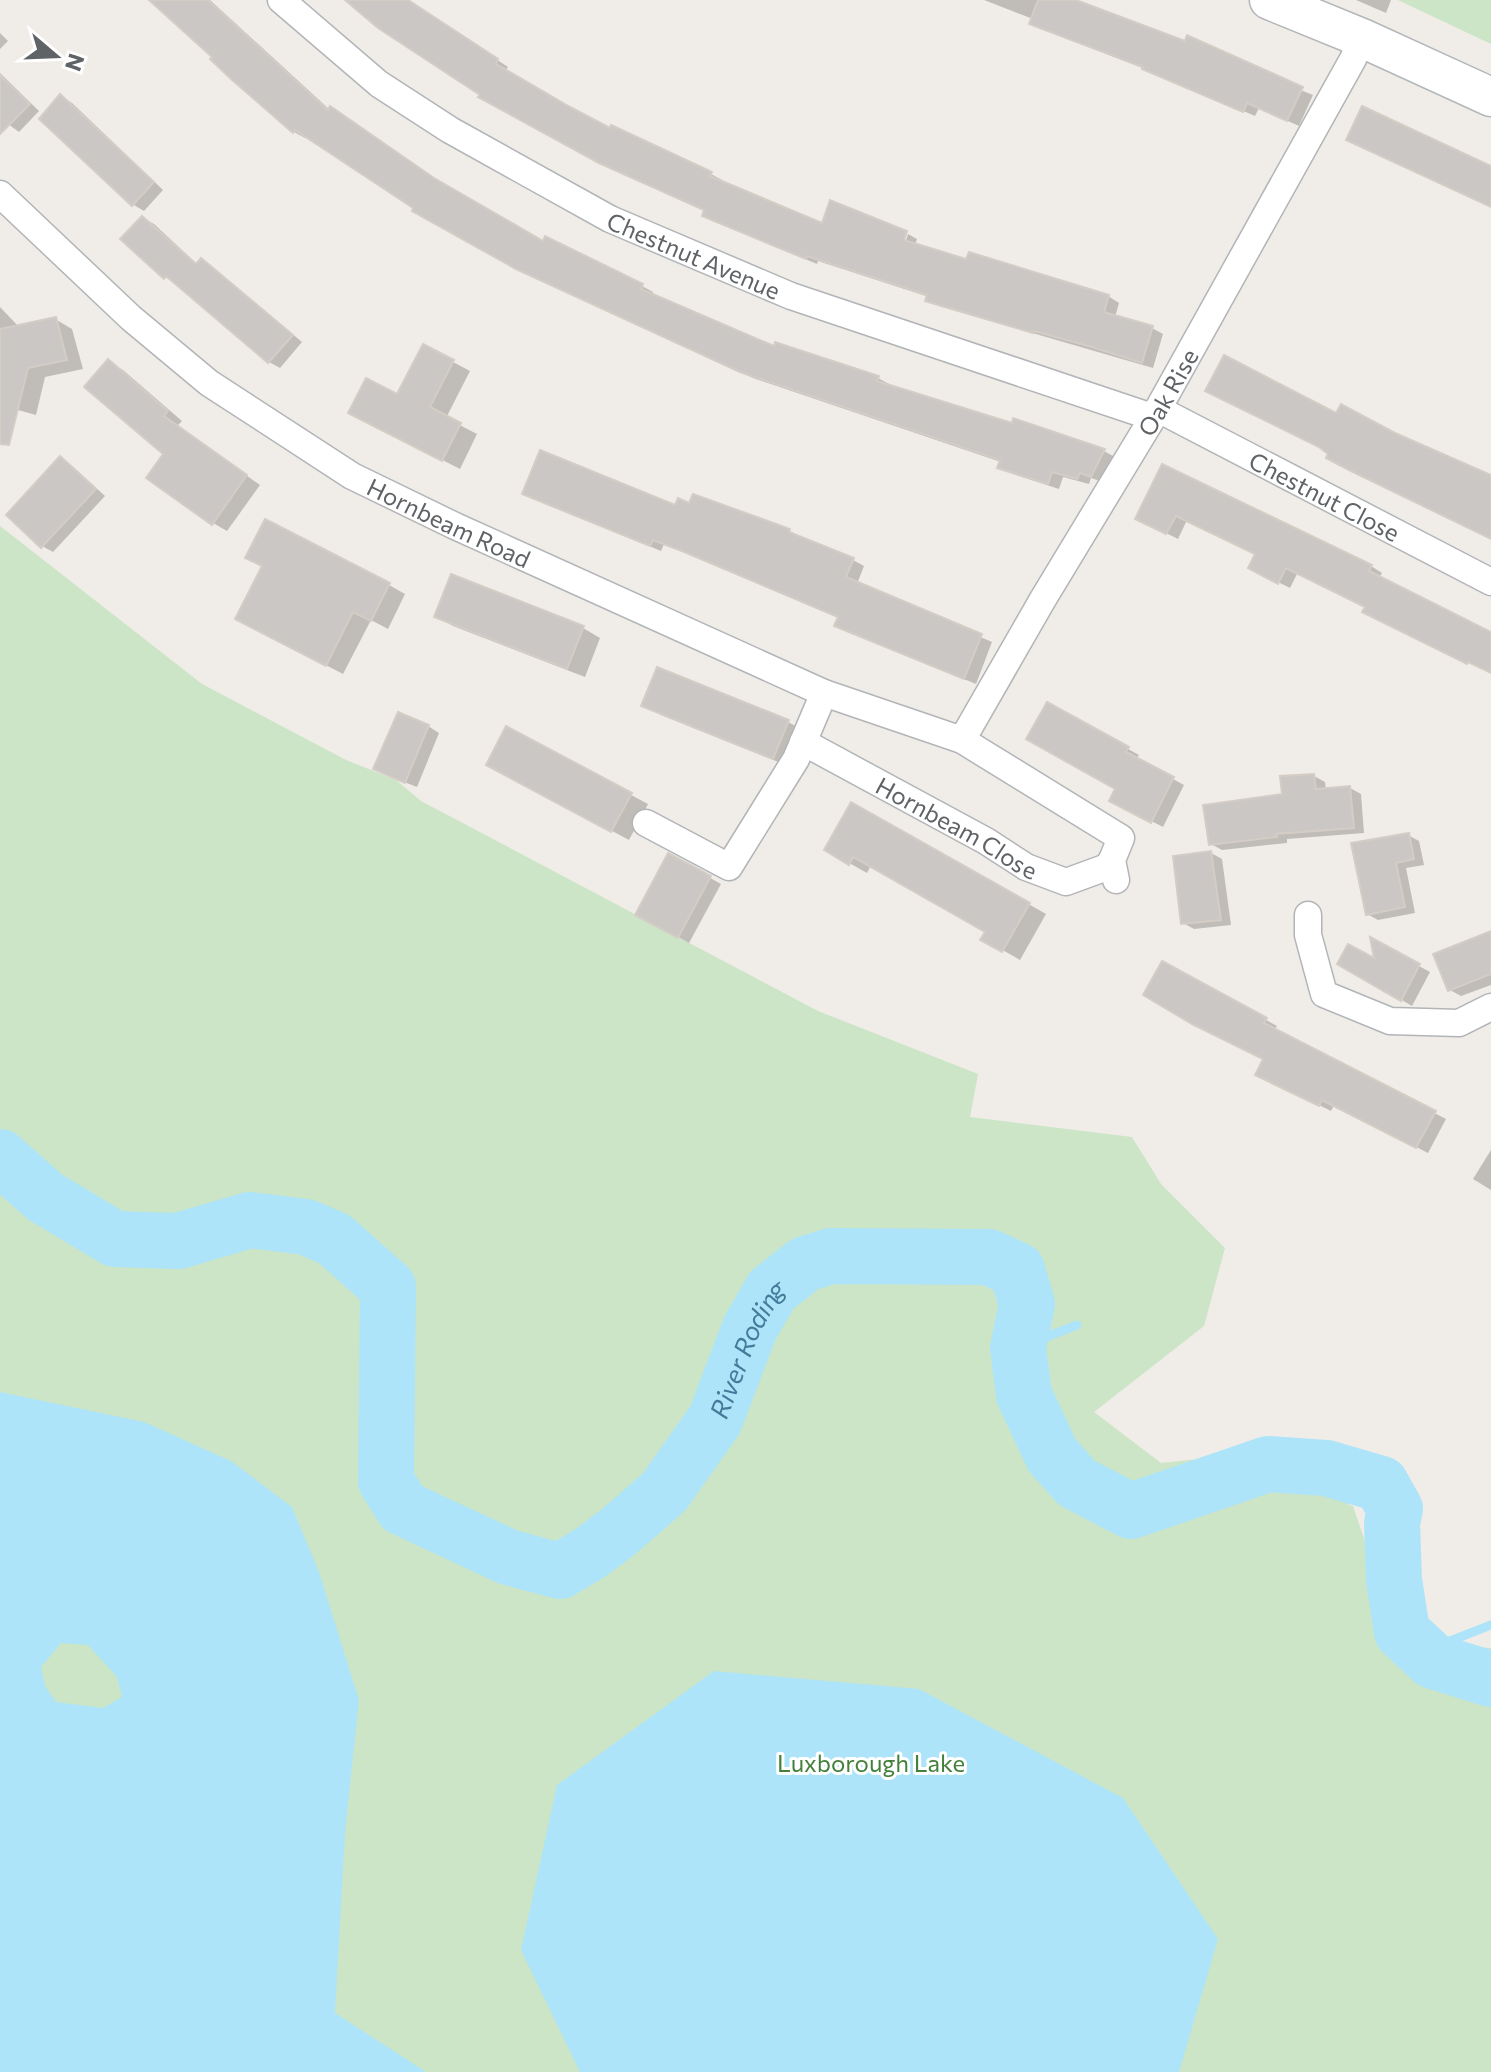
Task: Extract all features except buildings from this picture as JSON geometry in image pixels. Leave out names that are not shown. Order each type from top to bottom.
[{"type":"street","name":"Chestnut Avenue","points":[[281,0],[379,84],[450,130],[610,219],[791,296],[1155,413]]},
{"type":"street","points":[[1269,0],[1362,38],[1491,97]]},
{"type":"street","name":"Oak Rise","points":[[962,740],[1155,413],[1362,38]]},
{"type":"street","name":"Hornbeam Road","points":[[0,194],[131,318],[209,383],[352,476],[824,693],[962,740]]},
{"type":"street","name":"Chestnut Close","points":[[1155,413],[1491,582]]},
{"type":"street","points":[[646,823],[729,867],[796,759],[824,693]]},
{"type":"street","name":"Hornbeam Close","points":[[803,742],[986,841],[1026,867],[1066,882],[1107,867],[1114,870],[1121,838],[962,740]]},
{"type":"street","points":[[1308,915],[1308,935],[1324,994],[1390,1021],[1459,1023],[1491,1007]]},
{"type":"green space","points":[[1398,0],[1491,0],[1491,44]]},
{"type":"green space","name":"Luxborough Lake","points":[[0,526],[202,684],[346,760],[396,780],[421,801],[818,1011],[978,1074],[970,1117],[1132,1137],[1161,1184],[1225,1248],[1204,1326],[1094,1412],[1161,1463],[1332,1445],[1349,1505],[1353,1506],[1372,1562],[1379,1593],[1430,1645],[1491,1648],[1491,2072],[0,2072]]},
{"type":"water","points":[[0,1392],[144,1422],[231,1461],[292,1507],[319,1572],[359,1700],[345,1833],[335,2013],[426,2072],[0,2072]],"holes":[[[61,1643],[88,1645],[117,1677],[122,1697],[103,1708],[56,1702],[45,1686],[41,1667]]]},
{"type":"water","name":"Luxborough Lake","points":[[714,1671],[919,1689],[1123,1798],[1218,1939],[1179,2072],[580,2072],[521,1950],[557,1785]]},
{"type":"waterway","name":"River Roding","points":[[0,1157],[45,1197],[115,1239],[178,1241],[250,1220],[306,1227],[334,1239],[388,1287],[386,1481],[403,1508],[508,1557],[560,1571],[617,1533],[664,1492],[715,1420],[750,1328],[772,1290],[805,1264],[831,1256],[989,1257],[1017,1270],[1027,1304],[1018,1348],[1024,1395],[1052,1455],[1077,1483],[1131,1511],[1268,1464],[1326,1468],[1381,1484],[1395,1509],[1392,1523],[1394,1580],[1402,1632],[1433,1661],[1491,1679]]},
{"type":"waterway","points":[[1018,1348],[1077,1325]]},
{"type":"waterway","points":[[1422,1652],[1491,1625]]}]
